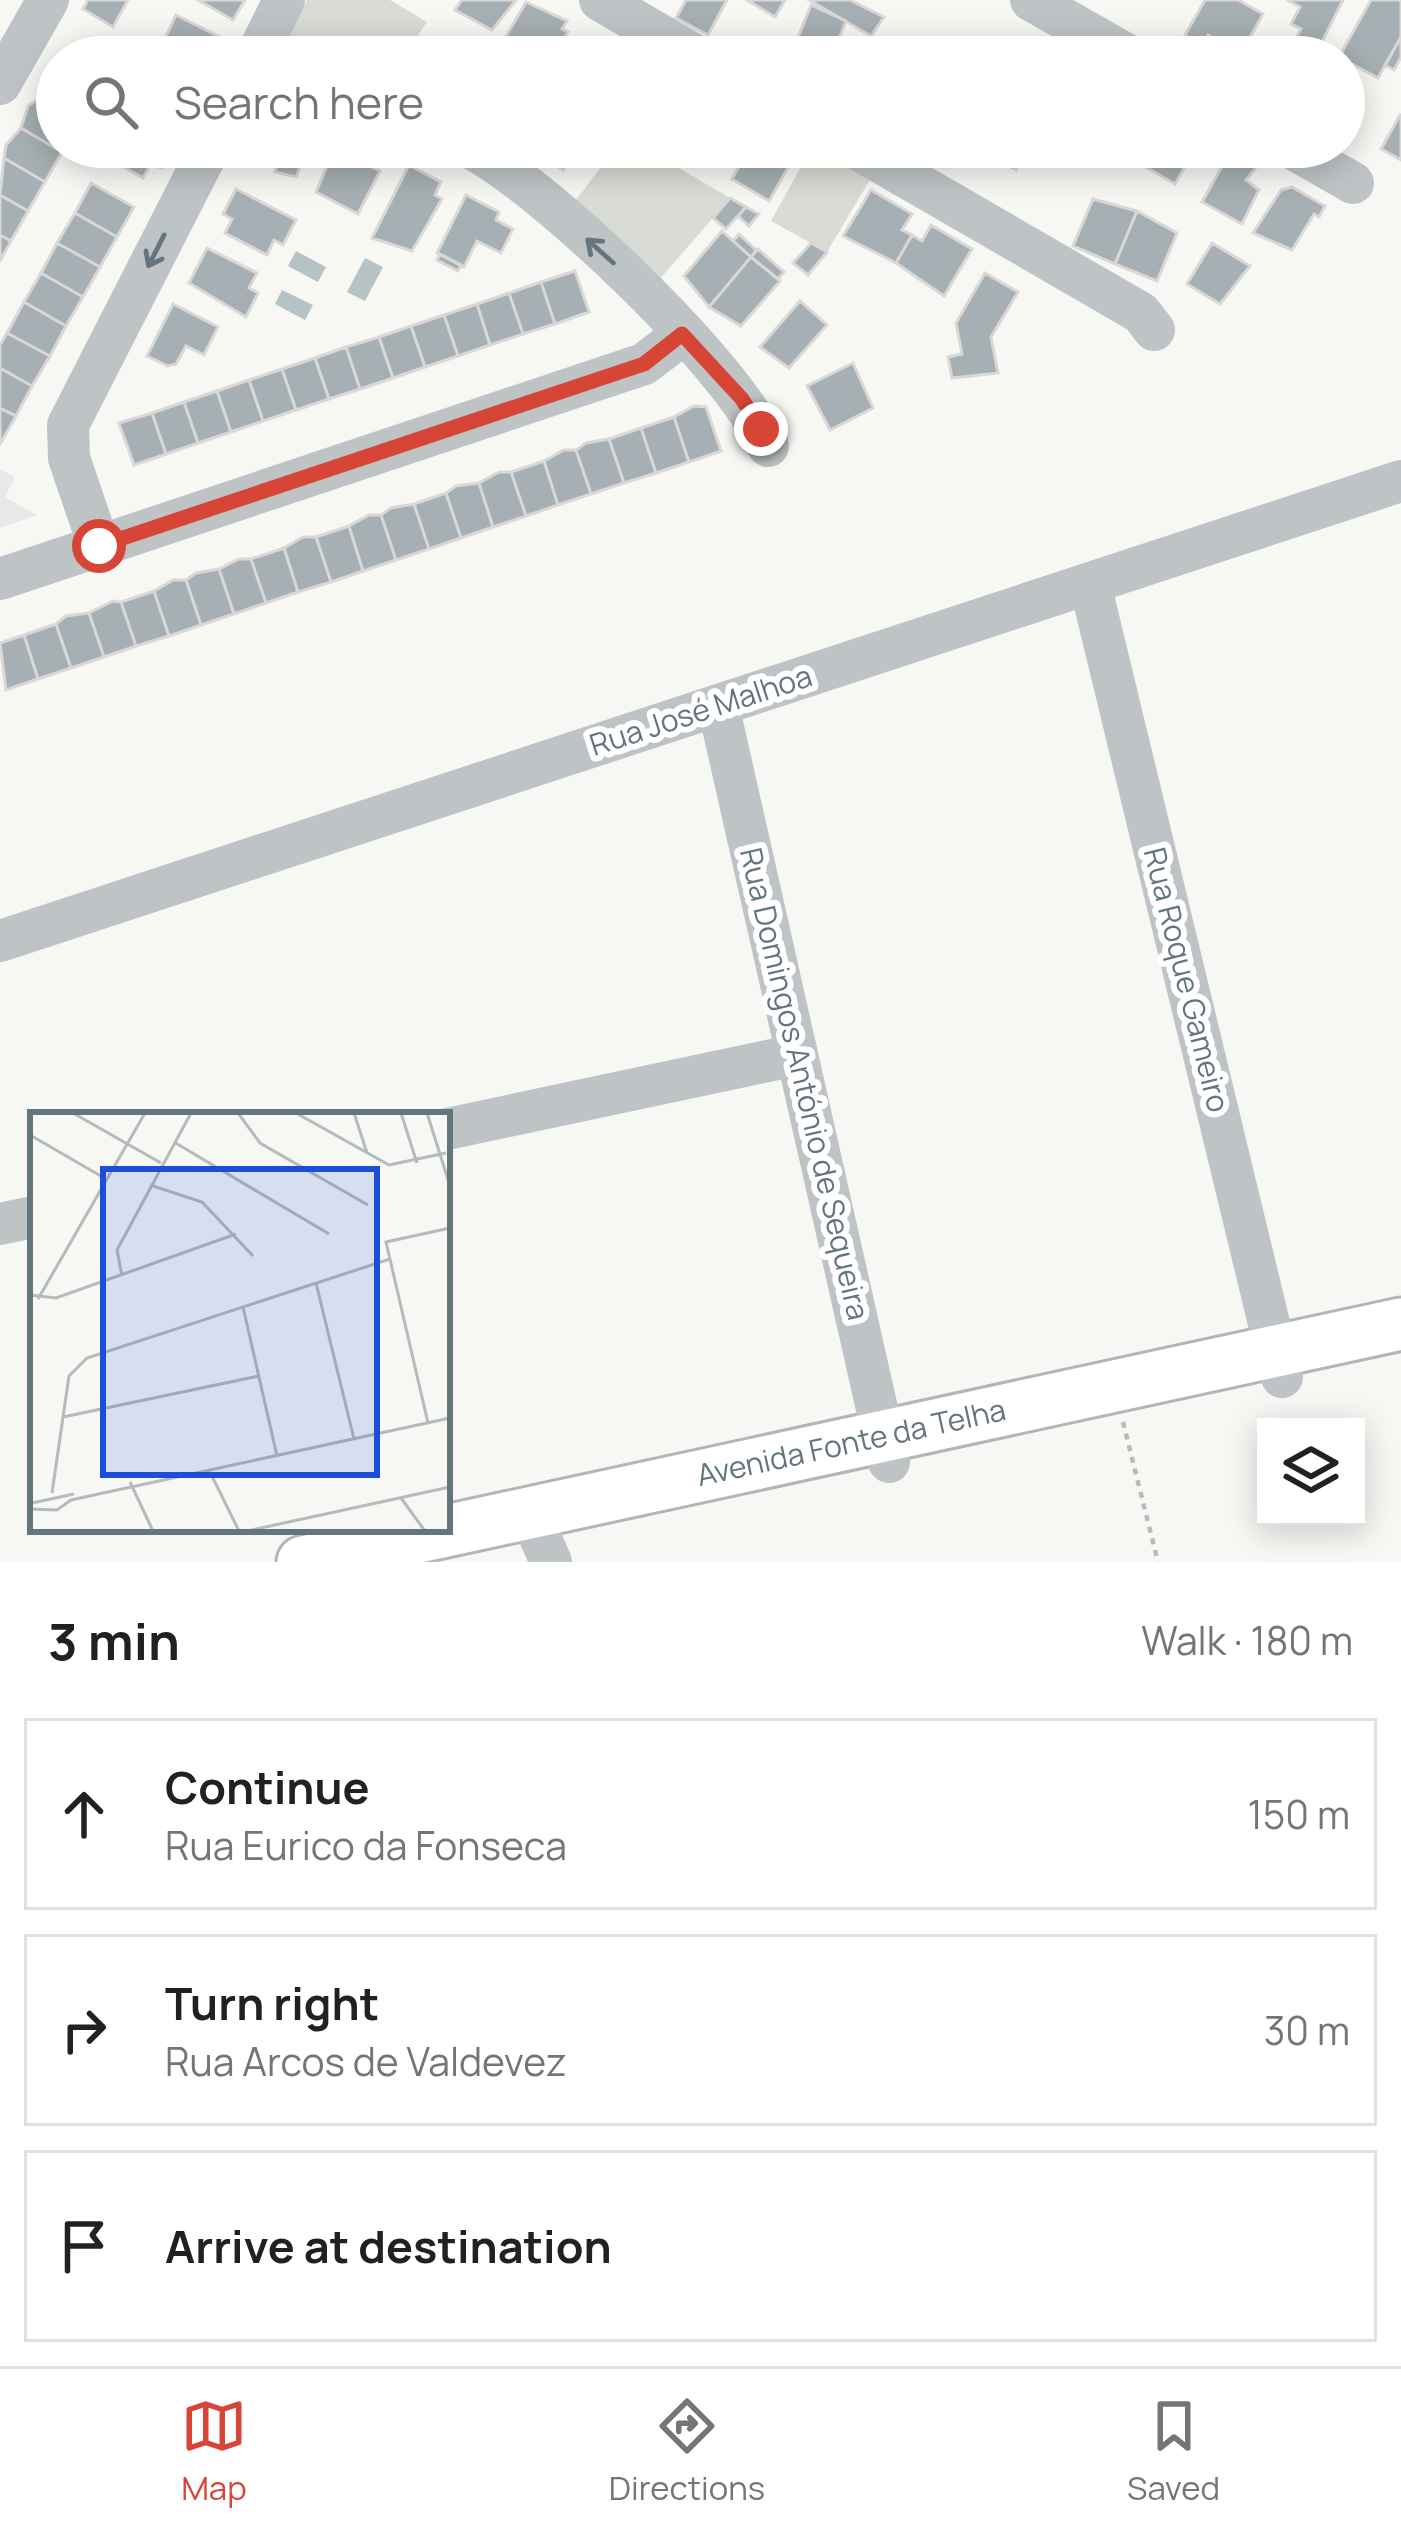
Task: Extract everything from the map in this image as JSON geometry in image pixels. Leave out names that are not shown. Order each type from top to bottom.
[{"type":"main road","name":"Avenida Fonte da Telha","points":[[426,1562],[545,1550],[887,1449],[1121,1412],[1401,1324]]},
{"type":"main road","name":"Avenida Fonte da Telha","points":[[303,1562],[887,1449],[1280,1364],[1401,1351]]},
{"type":"street","points":[[6,59],[48,0]]},
{"type":"street","points":[[266,36],[284,0]]},
{"type":"street","points":[[600,0],[662,36]]},
{"type":"street","points":[[1031,0],[1094,36]]},
{"type":"street","points":[[99,546],[69,458],[68,425],[199,168]]},
{"type":"street","points":[[500,168],[529,187],[628,276],[753,412],[768,446]]},
{"type":"street","points":[[890,168],[1141,313],[1154,330]]},
{"type":"street","points":[[1327,168],[1352,182]]},
{"type":"street","points":[[0,579],[644,364],[682,334]]},
{"type":"street","name":"Rua José Malhoa","points":[[0,940],[1401,481]]},
{"type":"street","name":"Rua Roque Gameiro","points":[[1090,584],[1280,1364]]},
{"type":"street","name":"Rua Domingos António de Sequeira","points":[[718,705],[887,1449]]},
{"type":"street","points":[[450,1128],[796,1055]]},
{"type":"street","points":[[0,1224],[30,1218]]},
{"type":"path","points":[[1121,1412],[1158,1562]]},
{"type":"shaded area","points":[[307,0],[390,0],[427,22],[417,36],[288,36]]},
{"type":"shaded area","points":[[600,168],[679,168],[730,198],[659,280],[573,204]]},
{"type":"shaded area","points":[[800,168],[852,168],[871,178],[827,252],[771,221]]},
{"type":"shaded area","points":[[296,251],[326,267],[318,282],[288,266]]},
{"type":"shaded area","points":[[365,258],[383,267],[365,301],[347,292]]},
{"type":"shaded area","points":[[282,290],[313,305],[305,320],[275,304]]},
{"type":"shaded area","points":[[0,469],[15,477],[5,497],[37,515],[0,528]]},
{"type":"building","points":[[88,0],[128,0],[113,27],[83,9]]},
{"type":"building","points":[[198,0],[245,0],[233,20]]},
{"type":"building","points":[[462,0],[516,0],[492,30],[455,10]]},
{"type":"building","points":[[686,0],[727,0],[708,35],[676,18]]},
{"type":"building","points":[[747,0],[785,0],[775,17]]},
{"type":"building","points":[[809,0],[850,0],[884,17],[871,36]]},
{"type":"building","points":[[1205,0],[1238,0],[1263,14],[1251,36],[1185,35]]},
{"type":"building","points":[[1287,0],[1343,0],[1325,36],[1297,36],[1301,29],[1291,24],[1300,7]]},
{"type":"building","points":[[1371,0],[1401,0],[1401,37],[1378,78],[1365,71],[1365,36],[1351,36]]},
{"type":"building","points":[[526,2],[567,21],[562,29],[568,32],[566,36],[506,36]]},
{"type":"building","points":[[811,5],[846,21],[840,36],[799,36]]},
{"type":"building","points":[[176,15],[218,36],[166,36]]},
{"type":"building","points":[[1401,37],[1401,57],[1394,70],[1385,65]]},
{"type":"building","points":[[36,100],[36,137],[21,128],[28,106]]},
{"type":"building","points":[[1401,116],[1401,160],[1381,149]]},
{"type":"building","points":[[21,128],[36,137],[36,168],[53,168],[45,182],[4,158],[6,145]]},
{"type":"building","points":[[4,158],[45,182],[28,211],[0,195]]},
{"type":"building","points":[[126,168],[148,168],[143,178]]},
{"type":"building","points":[[276,168],[300,168],[296,177],[275,172]]},
{"type":"building","points":[[326,168],[380,171],[358,214],[316,192]]},
{"type":"building","points":[[407,168],[441,182],[435,195],[442,199],[412,251],[372,238]]},
{"type":"building","points":[[738,168],[788,168],[769,201],[732,179]]},
{"type":"building","points":[[1148,168],[1184,168],[1175,184]]},
{"type":"building","points":[[1221,168],[1256,168],[1246,180],[1259,190],[1242,224],[1202,202]]},
{"type":"building","points":[[91,183],[134,207],[117,237],[75,213]]},
{"type":"building","points":[[1292,187],[1325,206],[1319,217],[1314,214],[1292,250],[1253,233],[1281,190]]},
{"type":"building","points":[[236,189],[296,220],[283,245],[274,240],[267,255],[225,233],[232,219],[223,214]]},
{"type":"building","points":[[871,190],[912,214],[902,230],[912,235],[896,263],[843,236]]},
{"type":"building","points":[[0,195],[28,211],[11,241],[0,235]]},
{"type":"building","points":[[466,195],[499,212],[496,220],[513,229],[501,253],[477,241],[464,267],[437,253]]},
{"type":"building","points":[[730,198],[746,207],[726,229],[713,218]]},
{"type":"building","points":[[1093,199],[1137,211],[1115,264],[1073,246]]},
{"type":"building","points":[[746,207],[759,214],[749,226],[738,216]]},
{"type":"building","points":[[1137,211],[1177,233],[1157,281],[1115,264]]},
{"type":"building","points":[[75,213],[117,237],[100,267],[57,243]]},
{"type":"building","points":[[931,225],[972,249],[944,296],[896,263],[912,235],[922,241]]},
{"type":"building","points":[[722,231],[751,257],[709,307],[684,276]]},
{"type":"building","points":[[739,234],[756,250],[751,257],[733,241]]},
{"type":"building","points":[[0,235],[11,241],[0,261]]},
{"type":"building","points":[[57,243],[100,267],[83,297],[41,273]]},
{"type":"building","points":[[811,243],[827,252],[808,275],[793,263]]},
{"type":"building","points":[[1212,243],[1250,266],[1220,304],[1187,284]]},
{"type":"building","points":[[207,248],[257,273],[249,288],[258,293],[246,317],[189,283]]},
{"type":"building","points":[[758,249],[784,272],[778,279],[751,257]]},
{"type":"building","points":[[440,254],[461,265],[458,271],[437,260]]},
{"type":"building","points":[[751,257],[780,281],[741,326],[709,307]]},
{"type":"building","points":[[575,271],[589,312],[555,324],[541,282]]},
{"type":"building","points":[[41,273],[83,297],[66,326],[24,302]]},
{"type":"building","points":[[985,273],[1018,292],[991,337],[998,373],[952,378],[948,357],[962,354],[956,323]]},
{"type":"building","points":[[541,282],[555,324],[523,334],[509,293]]},
{"type":"building","points":[[509,293],[523,334],[490,345],[477,304]]},
{"type":"building","points":[[800,301],[827,325],[789,368],[760,347]]},
{"type":"building","points":[[24,302],[66,326],[50,356],[7,333]]},
{"type":"building","points":[[173,304],[218,327],[204,355],[186,346],[176,364],[168,366],[147,356]]},
{"type":"building","points":[[477,304],[490,345],[458,356],[444,315]]},
{"type":"building","points":[[444,315],[458,356],[425,367],[411,326]]},
{"type":"building","points":[[411,326],[425,367],[393,378],[379,337]]},
{"type":"building","points":[[7,333],[50,356],[32,386],[0,368],[0,345]]},
{"type":"building","points":[[379,337],[393,378],[360,389],[346,347]]},
{"type":"building","points":[[346,347],[360,389],[329,399],[315,358]]},
{"type":"building","points":[[315,358],[329,399],[296,410],[282,369]]},
{"type":"building","points":[[853,363],[873,408],[830,430],[807,386]]},
{"type":"building","points":[[0,368],[32,386],[16,416],[0,408]]},
{"type":"building","points":[[282,369],[296,410],[263,421],[249,380]]},
{"type":"building","points":[[249,380],[263,421],[231,432],[217,391]]},
{"type":"building","points":[[217,391],[231,432],[198,443],[184,402]]},
{"type":"building","points":[[184,402],[198,443],[166,454],[152,413]]},
{"type":"building","points":[[694,406],[706,407],[721,451],[689,462],[674,417]]},
{"type":"building","points":[[0,408],[16,416],[0,444]]},
{"type":"building","points":[[152,413],[166,454],[134,465],[119,423]]},
{"type":"building","points":[[674,417],[689,462],[656,473],[641,428]]},
{"type":"building","points":[[641,428],[656,473],[624,483],[609,439]]},
{"type":"building","points":[[609,439],[624,483],[591,494],[576,450]]},
{"type":"building","points":[[564,450],[576,450],[591,494],[558,505],[544,461]]},
{"type":"building","points":[[544,461],[558,505],[526,516],[511,472]]},
{"type":"building","points":[[499,472],[511,472],[526,516],[493,527],[479,483]]},
{"type":"building","points":[[479,483],[493,527],[461,538],[446,493],[456,486]]},
{"type":"building","points":[[446,493],[461,538],[429,549],[414,504]]},
{"type":"building","points":[[414,504],[429,549],[396,560],[381,515]]},
{"type":"building","points":[[369,515],[381,515],[396,560],[363,571],[349,526]]},
{"type":"building","points":[[349,526],[363,571],[331,582],[316,537]]},
{"type":"building","points":[[303,537],[316,537],[331,582],[298,592],[284,548]]},
{"type":"building","points":[[284,548],[298,592],[266,603],[251,559]]},
{"type":"building","points":[[251,559],[266,603],[234,614],[219,569]]},
{"type":"building","points":[[219,569],[234,614],[201,625],[186,580]]},
{"type":"building","points":[[173,580],[186,580],[201,625],[169,636],[154,591]]},
{"type":"building","points":[[154,591],[169,636],[136,646],[121,602]]},
{"type":"building","points":[[121,602],[136,646],[104,657],[89,613]]},
{"type":"building","points":[[89,613],[104,657],[71,668],[56,624],[66,616]]},
{"type":"building","points":[[56,624],[71,668],[38,679],[24,635]]},
{"type":"building","points":[[24,635],[38,679],[6,690],[0,643]]},
{"type":"route","points":[[99,546],[644,364],[682,334],[753,412],[761,429]]}]
